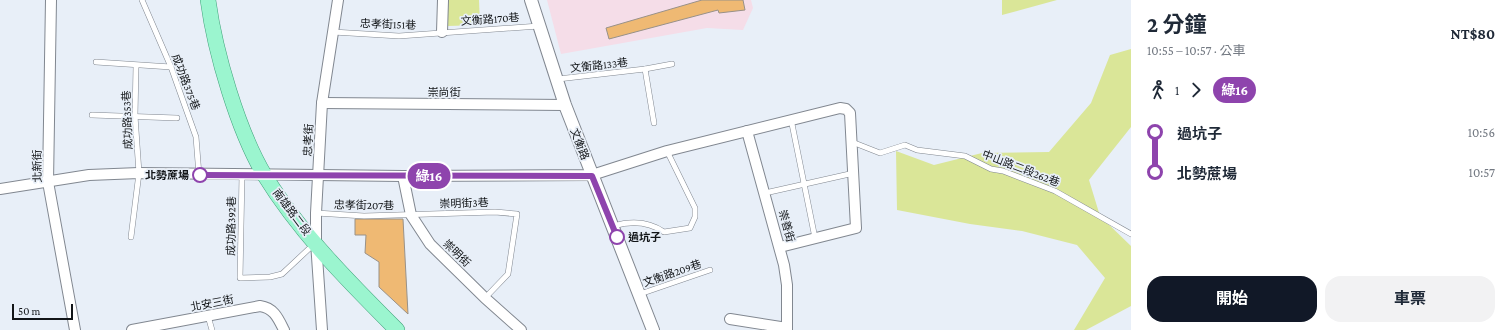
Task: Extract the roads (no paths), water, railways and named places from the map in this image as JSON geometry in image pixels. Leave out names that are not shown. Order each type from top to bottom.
[{"type":"main road","name":"南雄路二段","points":[[208,0],[230,93],[251,148],[265,175],[294,217],[352,285],[397,330]]},
{"type":"street","name":"北新街","points":[[51,0],[48,182],[75,330]]},
{"type":"street","name":"忠孝街","points":[[322,330],[316,242],[316,213],[322,103],[338,0]]},
{"type":"street","points":[[442,32],[443,0]]},
{"type":"street","name":"文衡路","points":[[532,0],[565,104],[653,330]]},
{"type":"street","name":"崇尚街","points":[[322,103],[565,104]]},
{"type":"street","points":[[0,189],[89,175],[139,173],[318,176],[592,176],[667,151],[791,119],[840,108],[846,109],[850,114],[856,228],[815,240],[780,247]]},
{"type":"street","name":"崇善街","points":[[746,131],[780,247],[787,285],[787,329]]},
{"type":"street","name":"崇明街","points":[[403,176],[411,216],[430,244],[485,298],[521,330]]},
{"type":"street","name":"北安三街","points":[[132,330],[260,306],[267,307],[277,316],[284,330]]},
{"type":"street","points":[[730,319],[787,329]]},
{"type":"lane","name":"成功路375巷","points":[[142,0],[171,67],[196,137],[199,175]]},
{"type":"lane","name":"文衡路170巷","points":[[442,32],[539,26]]},
{"type":"lane","name":"忠孝街151巷","points":[[333,32],[399,36],[433,35],[442,32]]},
{"type":"lane","points":[[96,62],[136,66],[171,67]]},
{"type":"lane","name":"文衡路133巷","points":[[556,79],[645,69],[672,64]]},
{"type":"lane","name":"成功路353巷","points":[[131,237],[139,173],[134,116],[136,66]]},
{"type":"lane","name":"文衡路133巷","points":[[645,69],[654,123]]},
{"type":"lane","points":[[92,114],[177,118]]},
{"type":"lane","points":[[791,119],[805,183],[815,240]]},
{"type":"lane","name":"中山路二段262巷","points":[[852,142],[880,153],[905,145],[917,150],[965,156],[991,169],[1003,171],[1055,191],[1131,234]]},
{"type":"lane","points":[[613,226],[626,222],[654,225],[664,232],[690,228],[695,217],[695,208],[667,151]]},
{"type":"lane","points":[[765,193],[854,172]]},
{"type":"lane","name":"成功路392巷","points":[[242,175],[240,278],[270,277],[282,274],[316,242]]},
{"type":"lane","name":"崇明街3巷","points":[[411,216],[495,212],[517,214],[508,274],[485,298]]},
{"type":"lane","name":"忠孝街207巷","points":[[316,213],[364,216],[411,216]]},
{"type":"lane","name":"文衡路209巷","points":[[640,294],[710,270]]},
{"type":"lane","points":[[208,316],[212,330]]},
{"type":"place","name":"北勢蔗場","points":[[200,175]]},
{"type":"place","name":"過坑子","points":[[617,237]]}]
